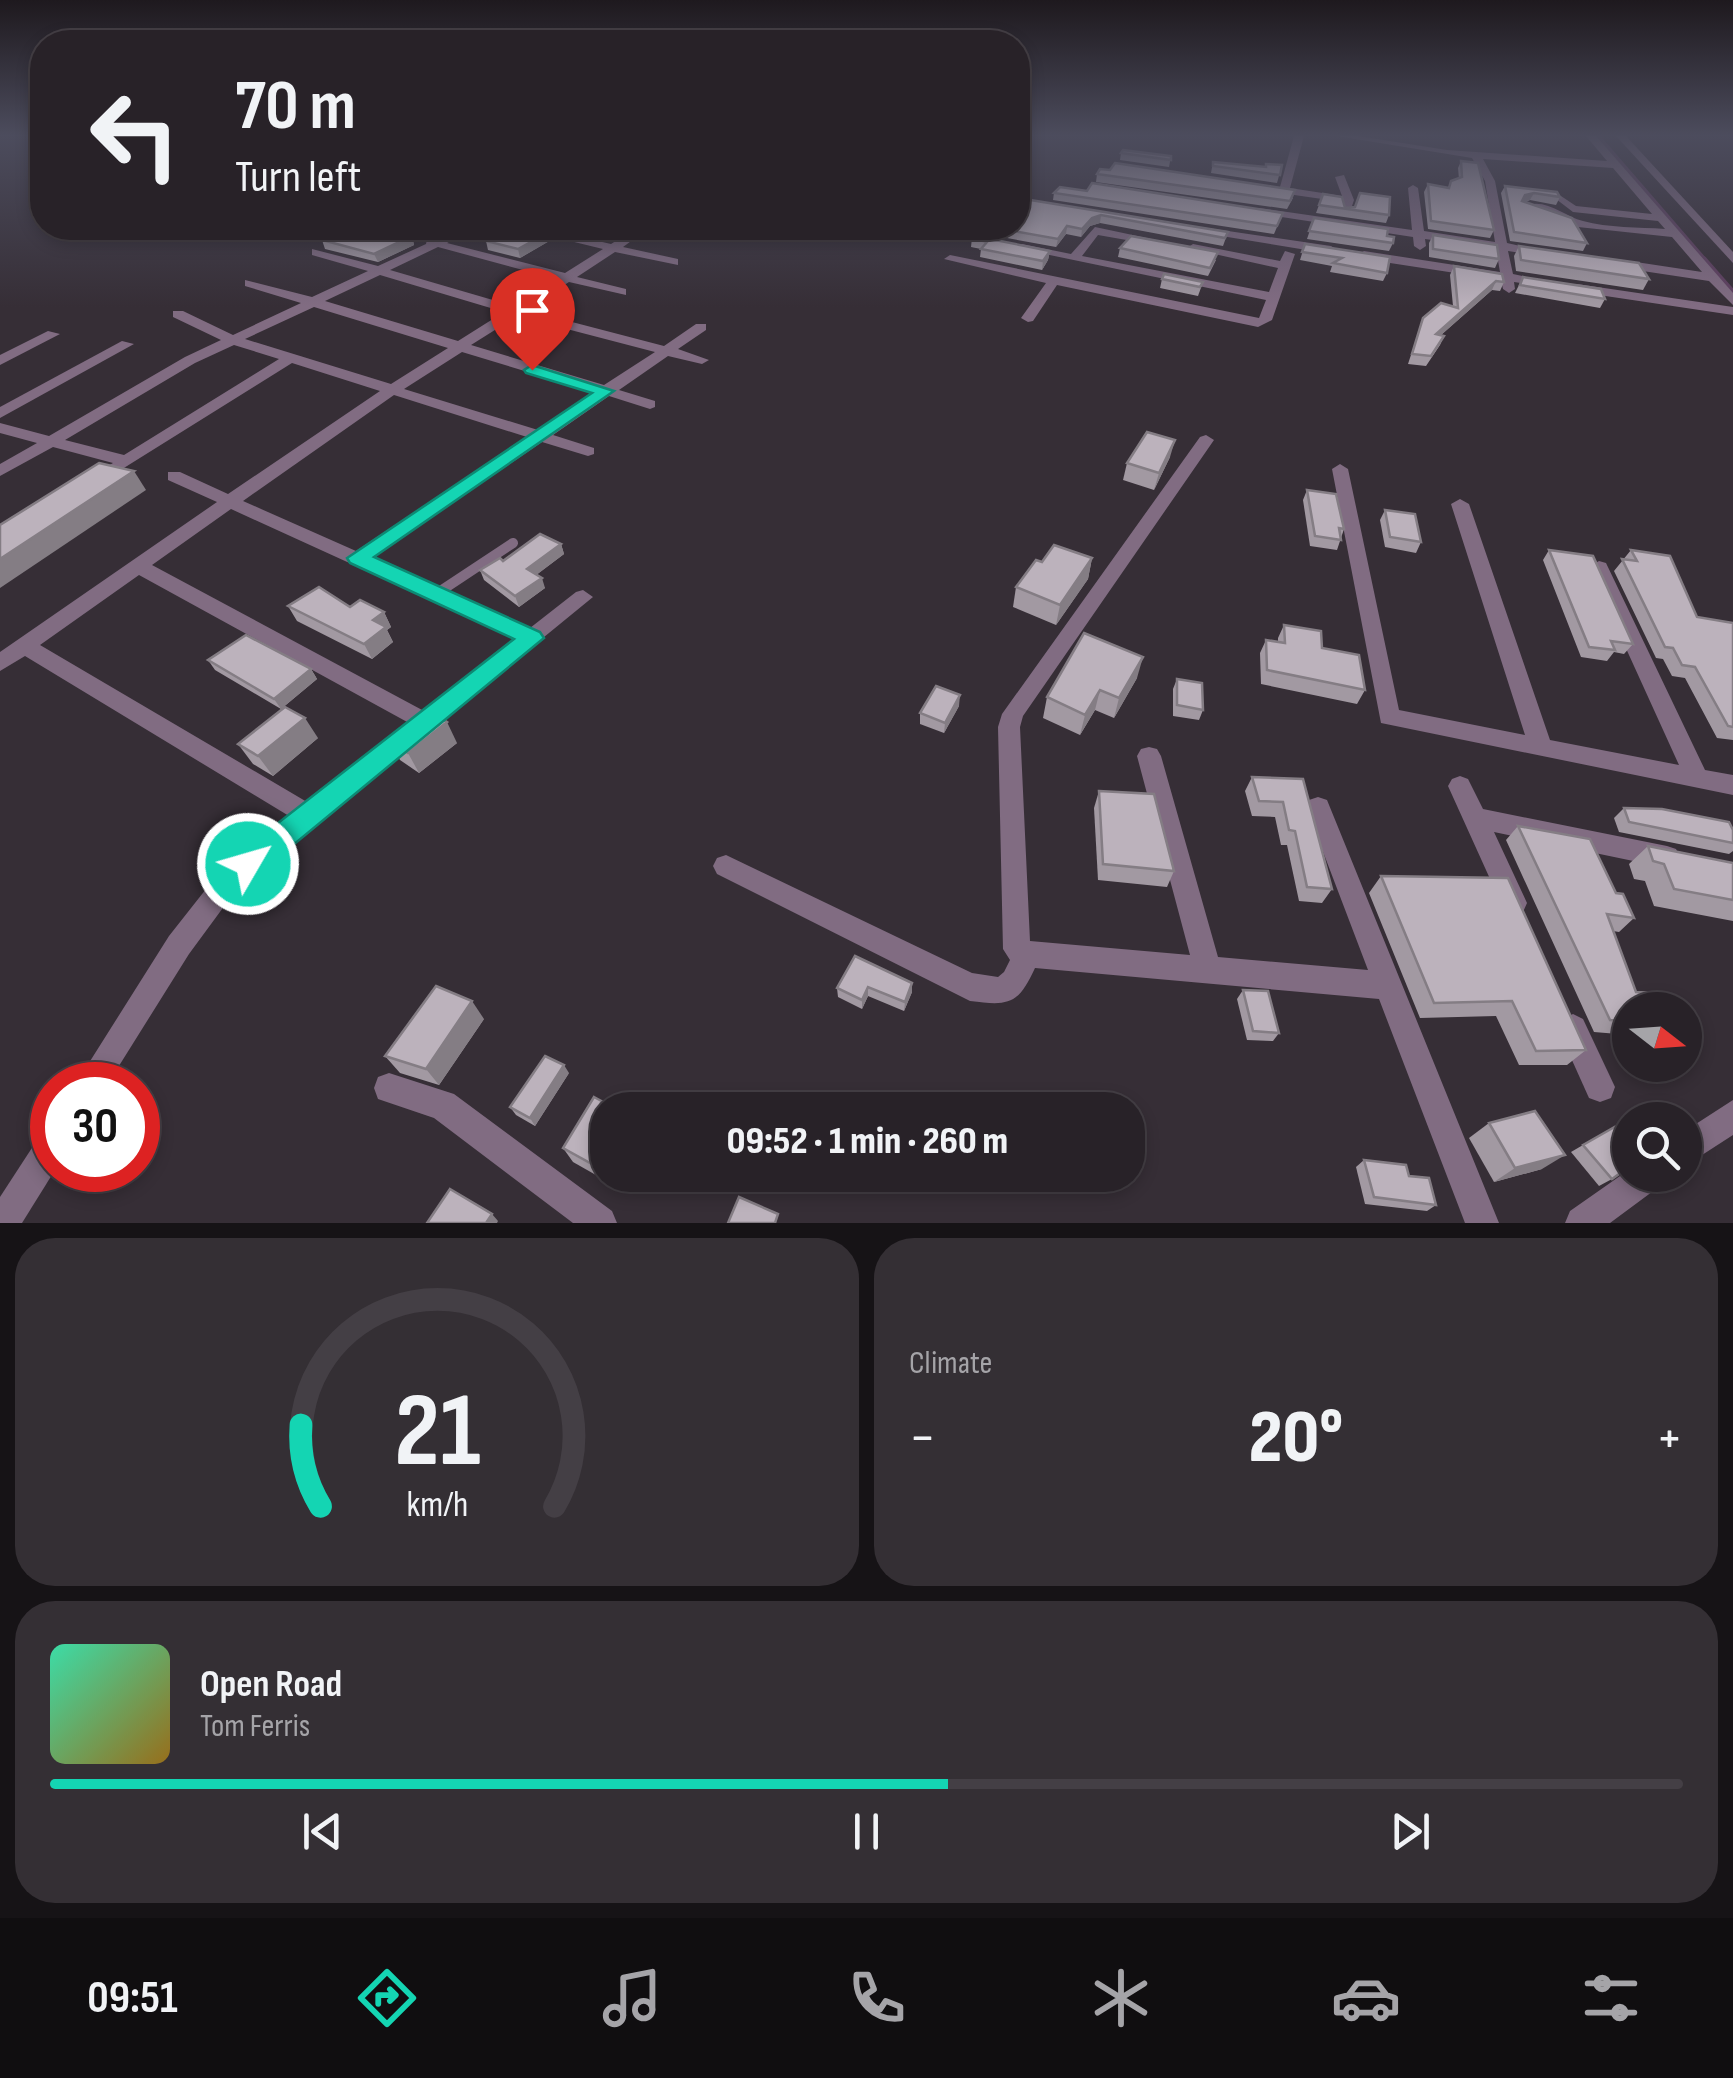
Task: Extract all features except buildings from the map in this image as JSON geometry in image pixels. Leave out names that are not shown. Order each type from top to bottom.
[{"type":"street","points":[[1299,193],[1348,200]]},
{"type":"street","points":[[1342,252],[1345,193]]},
{"type":"street","points":[[1415,193],[1421,264]]},
{"type":"street","points":[[1491,193],[1509,291]]},
{"type":"street","points":[[1640,193],[1733,301]]},
{"type":"street","points":[[1673,193],[1733,259]]},
{"type":"street","points":[[1561,199],[1573,210],[1662,218]]},
{"type":"street","points":[[1528,207],[1557,211],[1578,224],[1677,234]]},
{"type":"street","points":[[1245,209],[1557,254]]},
{"type":"street","points":[[1184,227],[1733,312]]},
{"type":"street","points":[[1074,258],[1099,231],[1285,266]]},
{"type":"street","points":[[420,240],[621,292]]},
{"type":"street","points":[[0,471],[190,360],[444,240]]},
{"type":"street","points":[[579,240],[674,262]]},
{"type":"street","points":[[0,663],[392,390],[625,240]]},
{"type":"street","points":[[1000,244],[1272,298]]},
{"type":"street","points":[[950,259],[1258,323],[1265,320],[1294,244]]},
{"type":"street","points":[[316,252],[515,311],[702,360]]},
{"type":"street","points":[[1596,260],[1712,278]]},
{"type":"street","points":[[1028,318],[1054,280]]},
{"type":"street","points":[[250,283],[650,404]]},
{"type":"street","points":[[178,314],[233,340],[588,451]]},
{"type":"street","points":[[358,558],[701,327]]},
{"type":"street","points":[[0,361],[53,334]]},
{"type":"street","points":[[0,413],[127,344]]},
{"type":"street","points":[[78,491],[290,358]]},
{"type":"street","points":[[0,428],[126,462]]},
{"type":"street","points":[[1206,440],[1013,714],[1008,727],[1017,949],[1027,954],[1389,986]]},
{"type":"street","points":[[1340,469],[1389,717],[1733,785]]},
{"type":"street","points":[[174,476],[532,638]]},
{"type":"street","points":[[1460,504],[1541,748]]},
{"type":"street","points":[[138,566],[426,722]]},
{"type":"street","points":[[1599,567],[1697,778]]},
{"type":"street","points":[[105,1062],[179,945],[230,878],[583,597]]},
{"type":"street","points":[[25,646],[308,816]]},
{"type":"street","points":[[1149,756],[1208,970]]},
{"type":"street","points":[[1460,786],[1525,926]]},
{"type":"street","points":[[1318,807],[1482,1223]]},
{"type":"street","points":[[1475,818],[1696,863]]},
{"type":"street","points":[[726,866],[970,987],[1001,991],[1014,982],[1027,954]]},
{"type":"street","points":[[1558,997],[1600,1086]]},
{"type":"street","points":[[389,1088],[443,1105],[600,1223]]},
{"type":"street","points":[[1702,1138],[1733,1116]]},
{"type":"street","points":[[3,1223],[30,1180]]},
{"type":"street","points":[[1582,1223],[1626,1192]]},
{"type":"lane","points":[[436,594],[513,542]]},
{"type":"waterway","points":[[1647,193],[1706,261]]},
{"type":"waterway","points":[[1704,259],[1733,292]]},
{"type":"route","points":[[248,864],[532,638],[358,558],[606,391],[532,370]]}]
